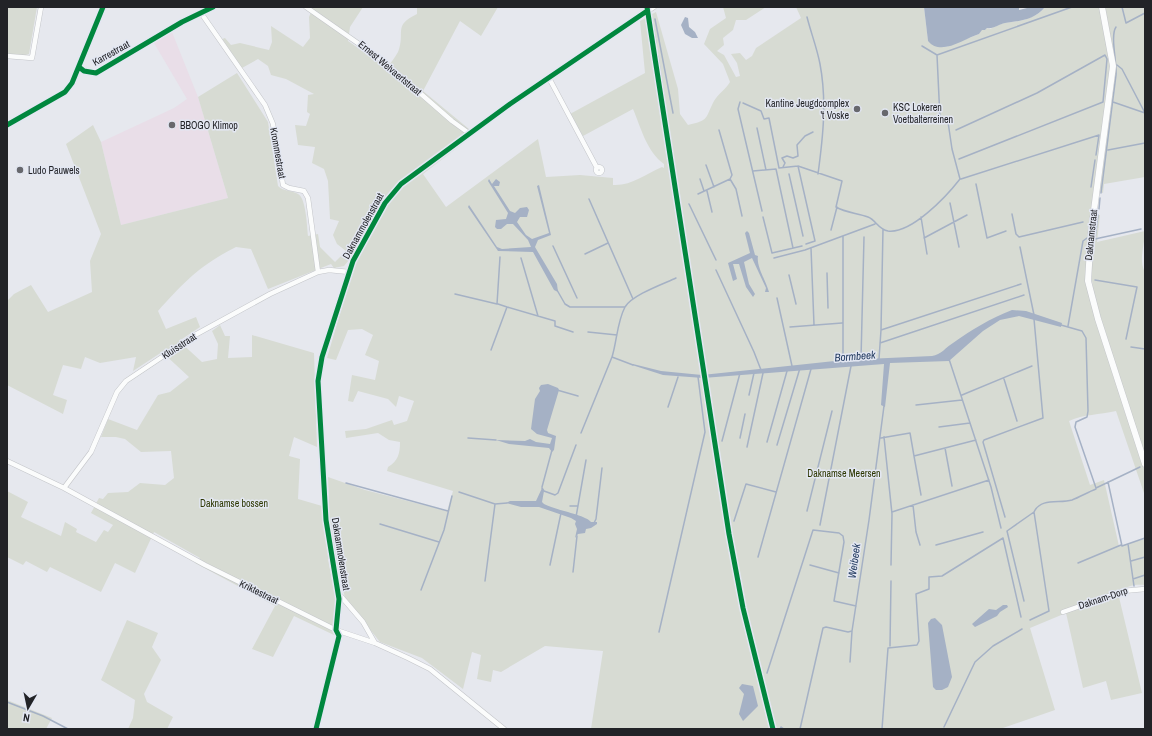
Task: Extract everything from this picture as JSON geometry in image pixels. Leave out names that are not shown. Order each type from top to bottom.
[{"type":"street","points":[[7,56],[32,58],[42,7]]},
{"type":"street","points":[[79,67],[103,7]]},
{"type":"street","name":"Karrestraat","points":[[7,125],[65,92],[72,83],[79,67],[90,73],[96,73],[182,22],[213,7]]},
{"type":"street","name":"Ernest Welvaertstraat","points":[[306,7],[382,60],[452,121],[470,134]]},
{"type":"street","name":"Daknammolenstraat","points":[[336,630],[340,599],[326,520],[318,381],[322,357],[334,324],[349,272],[377,216],[391,194],[401,184],[549,78],[654,7]]},
{"type":"street","name":"Daknamstraat","points":[[1102,7],[1113,66],[1091,233],[1088,280],[1098,319],[1145,464]]},
{"type":"street","name":"Krommestraat","points":[[201,13],[265,105],[273,124],[283,185],[289,188],[304,191],[308,198],[318,272]]},
{"type":"street","points":[[549,78],[597,168]]},
{"type":"street","name":"Kluisstraat","points":[[64,488],[91,452],[117,392],[126,381],[195,335],[270,294],[318,272],[329,270],[349,272]]},
{"type":"street","name":"Kriktestraat","points":[[7,461],[64,488],[206,565],[336,630],[376,644],[408,658],[430,670],[504,729]]},
{"type":"street","name":"Daknam-Dorp","points":[[1062,612],[1123,591],[1145,589]]},
{"type":"street","name":"Daknammolenstraat","points":[[338,593],[363,622],[376,644]]},
{"type":"shaded area","name":"BBOGO Klimop","points":[[172,32],[198,97],[228,198],[121,225],[101,142],[174,108],[187,99],[154,43]]},
{"type":"green space","points":[[7,7],[37,7],[29,54],[22,56],[7,54]]},
{"type":"green space","points":[[312,7],[363,7],[350,27],[348,41],[387,68],[398,52],[402,26],[409,18],[417,14],[417,7],[498,7],[481,36],[460,21],[423,91],[475,134],[423,174],[446,207],[538,139],[546,177],[580,175],[613,178],[613,185],[620,185],[632,182],[662,167],[664,168],[664,164],[653,153],[649,146],[633,109],[583,136],[570,114],[645,73],[640,21],[647,17],[669,162],[672,160],[656,54],[658,53],[657,47],[655,47],[650,15],[656,12],[678,89],[680,114],[688,125],[700,122],[706,118],[716,98],[730,82],[723,64],[704,44],[710,29],[726,18],[723,7],[766,7],[746,20],[736,20],[733,30],[723,38],[724,45],[717,51],[724,55],[736,77],[740,76],[737,63],[731,54],[740,53],[746,60],[752,56],[756,48],[801,18],[796,7],[924,7],[928,41],[946,47],[979,34],[982,29],[990,29],[1004,23],[1032,17],[1045,7],[1101,7],[1110,68],[1086,252],[1086,279],[1145,472],[1145,496],[1116,411],[1086,416],[1069,421],[1090,485],[1104,480],[1119,546],[1145,539],[1145,585],[1130,586],[1118,593],[1142,693],[1111,700],[1106,681],[1083,688],[1066,613],[1030,628],[1055,710],[1000,729],[775,729],[767,705],[765,706],[771,729],[591,729],[603,651],[545,646],[501,672],[493,670],[491,682],[477,679],[481,655],[472,652],[463,689],[422,658],[380,642],[345,598],[336,560],[328,559],[336,601],[334,635],[294,616],[273,657],[252,649],[275,606],[195,563],[200,558],[154,532],[135,573],[115,563],[101,592],[50,567],[47,572],[26,561],[23,565],[7,557],[7,491],[28,502],[21,517],[61,536],[65,522],[77,529],[76,532],[96,542],[104,530],[108,532],[113,525],[91,513],[99,498],[103,499],[108,493],[128,492],[140,483],[165,485],[174,478],[171,451],[141,452],[125,439],[116,437],[101,437],[108,419],[137,430],[158,395],[170,392],[189,377],[162,352],[133,371],[136,357],[100,363],[85,357],[81,369],[63,365],[53,395],[67,400],[63,414],[7,385],[7,301],[14,294],[31,285],[48,312],[92,292],[90,261],[101,234],[66,144],[93,125],[101,142],[121,225],[228,198],[198,97],[237,73],[268,122],[278,186],[296,193],[301,197],[306,213],[308,236],[318,234],[320,247],[335,262],[346,251],[337,244],[333,235],[339,221],[330,219],[328,181],[324,169],[312,163],[315,147],[298,145],[295,125],[306,126],[310,114],[307,112],[308,95],[314,94],[286,79],[271,75],[268,66],[258,59],[242,68],[222,39],[225,38],[231,45],[240,43],[269,50],[272,42],[271,26],[303,47],[310,38],[309,17],[313,8]],"holes":[[[236,247],[251,249],[268,289],[331,264],[334,268],[344,266],[349,260],[355,262],[327,358],[336,360],[348,330],[362,329],[373,335],[365,355],[379,361],[375,380],[352,375],[348,401],[353,402],[358,391],[388,399],[396,407],[399,396],[414,401],[407,421],[394,425],[392,420],[366,429],[345,431],[346,438],[378,433],[389,440],[400,442],[398,457],[388,467],[387,471],[453,491],[447,511],[365,490],[328,477],[329,508],[298,499],[300,459],[289,456],[294,437],[317,447],[314,353],[252,335],[252,357],[228,358],[230,336],[225,336],[220,325],[212,331],[218,344],[217,359],[202,362],[179,341],[200,327],[196,317],[166,329],[158,311],[176,291],[193,275],[223,254]]]},
{"type":"green space","points":[[1105,7],[1145,7],[1145,177],[1104,184],[1103,193],[1099,192],[1114,54]]},
{"type":"green space","points":[[1096,215],[1100,215],[1097,242],[1145,231],[1142,257],[1145,272],[1144,454],[1095,300],[1090,268]]},
{"type":"green space","points":[[127,620],[158,633],[152,647],[161,660],[144,694],[147,702],[173,717],[167,729],[128,729],[133,718],[135,700],[101,680]]},
{"type":"green space","points":[[7,700],[52,718],[46,729],[7,729]]},
{"type":"water","points":[[924,7],[1019,7],[1019,10],[1031,7],[1045,7],[1032,17],[987,28],[982,30],[979,34],[953,45],[939,47],[928,41]]},
{"type":"water","points":[[685,17],[688,18],[689,27],[695,32],[698,38],[692,38],[685,34],[681,25]]},
{"type":"water","points":[[489,179],[492,184],[496,179],[500,182],[499,186],[494,186],[510,211],[515,213],[520,208],[527,207],[529,210],[527,217],[520,217],[517,222],[526,235],[532,239],[549,233],[537,186],[539,185],[551,235],[538,240],[535,247],[557,284],[558,292],[554,290],[533,252],[498,251],[468,207],[469,205],[497,247],[502,249],[531,247],[528,240],[513,224],[507,224],[501,229],[497,229],[495,227],[496,220],[506,219],[508,213],[488,181]]},
{"type":"water","points":[[747,231],[749,233],[755,255],[758,256],[758,264],[769,292],[765,292],[766,288],[752,258],[744,262],[749,284],[755,294],[753,297],[746,287],[739,264],[733,264],[737,279],[733,281],[728,263],[750,253],[745,233]]},
{"type":"water","points":[[1012,310],[1026,311],[1062,323],[1061,327],[1019,316],[1000,320],[983,331],[949,361],[890,363],[885,407],[881,405],[884,364],[703,378],[663,375],[632,365],[661,371],[702,375],[844,360],[932,356],[941,353],[960,338],[981,325]]},
{"type":"water","points":[[548,384],[558,388],[559,390],[547,430],[548,433],[556,436],[554,450],[552,452],[549,448],[509,444],[496,440],[525,441],[530,439],[536,442],[550,444],[552,438],[537,434],[531,429],[535,399],[540,391],[539,388],[541,385]]},
{"type":"water","points":[[542,488],[544,491],[542,502],[544,504],[583,517],[591,522],[597,522],[597,524],[586,529],[585,533],[578,534],[575,538],[577,529],[575,524],[576,521],[571,518],[539,507],[521,507],[506,503],[510,501],[536,501]]},
{"type":"water","points":[[1003,605],[1007,605],[1008,607],[997,616],[975,627],[972,624],[989,609],[996,610]]},
{"type":"water","points":[[935,618],[942,625],[952,677],[948,687],[942,690],[936,690],[933,687],[928,623],[931,619]]},
{"type":"water","points":[[742,684],[753,686],[758,706],[743,721],[739,714],[744,694],[739,688]]},
{"type":"waterway","points":[[937,55],[1072,7]]},
{"type":"waterway","points":[[1122,7],[1126,23],[1145,13]]},
{"type":"waterway","points":[[651,16],[656,43]]},
{"type":"waterway","points":[[646,17],[651,48]]},
{"type":"waterway","points":[[807,17],[819,58],[824,105],[823,133],[818,174]]},
{"type":"waterway","points":[[655,19],[673,113]]},
{"type":"waterway","points":[[1101,193],[1116,75],[1114,50],[1114,31],[1116,27]]},
{"type":"waterway","points":[[743,103],[761,111],[764,119],[769,118],[779,168],[798,166],[842,181],[836,207],[844,211],[868,217],[888,231],[907,227],[917,221],[937,204],[960,179],[952,149],[948,122],[942,122],[940,119],[937,55],[922,46]]},
{"type":"waterway","points":[[956,130],[1037,93],[1105,55],[1107,59],[1103,102],[959,159]]},
{"type":"waterway","points":[[658,56],[666,112]]},
{"type":"waterway","points":[[653,60],[661,114]]},
{"type":"waterway","points":[[1117,65],[1122,69],[1145,113]]},
{"type":"waterway","points":[[740,102],[738,109],[762,211]]},
{"type":"waterway","points":[[1113,102],[1145,113]]},
{"type":"waterway","points":[[757,128],[766,170]]},
{"type":"waterway","points":[[698,194],[730,179],[732,175],[719,130]]},
{"type":"waterway","points":[[783,167],[785,163],[782,158],[787,156],[793,158],[798,156],[797,145],[805,136],[813,132]]},
{"type":"waterway","points":[[961,179],[1099,135],[1096,155]]},
{"type":"waterway","points":[[1108,150],[1145,143]]},
{"type":"waterway","points":[[1091,187],[1095,160]]},
{"type":"waterway","points":[[706,165],[714,187]]},
{"type":"waterway","points":[[798,166],[815,241],[806,244]]},
{"type":"waterway","points":[[753,171],[776,169],[793,248]]},
{"type":"waterway","points":[[789,174],[803,236]]},
{"type":"waterway","points":[[700,179],[704,191]]},
{"type":"waterway","points":[[730,179],[736,189],[742,216]]},
{"type":"waterway","points":[[976,184],[987,238],[1006,231]]},
{"type":"waterway","points":[[707,191],[712,212]]},
{"type":"waterway","points":[[1099,209],[1100,198]]},
{"type":"waterway","points":[[589,199],[633,299]]},
{"type":"waterway","points":[[950,203],[959,247]]},
{"type":"waterway","points":[[689,204],[716,260]]},
{"type":"waterway","points":[[831,230],[837,207]]},
{"type":"waterway","points":[[1012,214],[1016,234],[1019,237],[1083,222]]},
{"type":"waterway","points":[[924,238],[967,215]]},
{"type":"waterway","points":[[1095,239],[1098,215]]},
{"type":"waterway","points":[[763,217],[772,253],[802,246]]},
{"type":"waterway","points":[[921,217],[927,254]]},
{"type":"waterway","points":[[774,258],[805,250],[875,224]]},
{"type":"waterway","points":[[879,359],[883,229]]},
{"type":"waterway","points":[[1095,239],[1141,229]]},
{"type":"waterway","points":[[843,236],[843,362]]},
{"type":"waterway","points":[[861,359],[864,237]]},
{"type":"waterway","points":[[1068,326],[1083,241],[1087,238]]},
{"type":"waterway","points":[[585,254],[608,243]]},
{"type":"waterway","points":[[553,246],[577,298]]},
{"type":"waterway","points":[[1020,247],[1034,315]]},
{"type":"waterway","points":[[811,248],[814,325]]},
{"type":"waterway","points":[[455,294],[497,304],[500,257]]},
{"type":"waterway","points":[[521,258],[538,316]]},
{"type":"waterway","points":[[716,270],[761,370]]},
{"type":"waterway","points":[[827,273],[828,308]]},
{"type":"waterway","points":[[789,275],[796,304]]},
{"type":"waterway","points":[[612,357],[620,319],[625,307],[634,298],[641,294],[676,278]]},
{"type":"waterway","points":[[1095,280],[1137,287]]},
{"type":"waterway","points":[[881,330],[1021,284]]},
{"type":"waterway","points":[[1126,339],[1137,287]]},
{"type":"waterway","points":[[557,290],[565,304],[570,307],[625,307]]},
{"type":"waterway","points":[[880,343],[1024,295]]},
{"type":"waterway","points":[[777,298],[792,366]]},
{"type":"waterway","points":[[491,350],[507,307],[498,304]]},
{"type":"waterway","points":[[507,307],[555,321],[555,326],[573,332]]},
{"type":"waterway","points":[[1005,517],[983,442],[984,440],[1043,418],[1034,319]]},
{"type":"waterway","points":[[790,327],[842,323]]},
{"type":"waterway","name":"Bormbeek","points":[[1061,325],[1082,331],[1086,338],[1088,411],[1087,417],[1076,422],[1075,427],[1096,488],[1140,467]]},
{"type":"waterway","points":[[588,332],[617,335]]},
{"type":"waterway","points":[[1131,347],[1145,349]]},
{"type":"waterway","name":"Bormbeek","points":[[581,433],[612,357],[633,365]]},
{"type":"waterway","points":[[949,359],[991,487],[1001,528]]},
{"type":"waterway","points":[[820,525],[851,366]]},
{"type":"waterway","points":[[962,395],[1032,366]]},
{"type":"waterway","points":[[777,445],[800,368]]},
{"type":"waterway","points":[[758,557],[811,369]]},
{"type":"waterway","points":[[767,442],[787,371]]},
{"type":"waterway","points":[[722,441],[740,373]]},
{"type":"waterway","points":[[749,395],[754,373]]},
{"type":"waterway","points":[[747,447],[763,373]]},
{"type":"waterway","points":[[668,407],[678,377]]},
{"type":"waterway","points":[[659,632],[705,432],[698,377]]},
{"type":"waterway","points":[[1004,379],[1017,421]]},
{"type":"waterway","points":[[557,390],[578,396]]},
{"type":"waterway","points":[[916,405],[962,400]]},
{"type":"waterway","name":"Weibeek","points":[[800,729],[823,628],[826,627],[848,632],[852,631],[869,520],[884,406]]},
{"type":"waterway","points":[[807,511],[832,411]]},
{"type":"waterway","points":[[740,438],[745,414]]},
{"type":"waterway","points":[[939,427],[970,423]]},
{"type":"waterway","points":[[881,438],[910,433],[914,456],[976,440]]},
{"type":"waterway","points":[[884,437],[892,514],[891,565]]},
{"type":"waterway","points":[[468,438],[496,440]]},
{"type":"waterway","name":"Bormbeek","points":[[542,488],[544,491],[555,495],[558,493],[576,445]]},
{"type":"waterway","points":[[945,448],[952,486]]},
{"type":"waterway","points":[[542,487],[552,450]]},
{"type":"waterway","points":[[914,456],[921,495]]},
{"type":"waterway","points":[[576,517],[586,460]]},
{"type":"waterway","points":[[594,523],[596,519],[602,468]]},
{"type":"waterway","points":[[892,512],[989,480]]},
{"type":"waterway","points":[[1108,482],[1122,546],[1145,538]]},
{"type":"waterway","points":[[346,483],[448,511]]},
{"type":"waterway","points":[[734,521],[746,484],[776,492]]},
{"type":"waterway","name":"Bormbeek","points":[[1030,620],[1049,611],[1034,512],[1041,504],[1072,500],[1096,489]]},
{"type":"waterway","points":[[459,492],[495,504],[507,503]]},
{"type":"waterway","points":[[421,590],[444,530],[452,496]]},
{"type":"waterway","points":[[485,581],[495,504]]},
{"type":"waterway","points":[[913,505],[916,532],[920,545]]},
{"type":"waterway","points":[[570,506],[578,506]]},
{"type":"waterway","points":[[1024,601],[1007,531],[1034,512]]},
{"type":"waterway","points":[[550,565],[561,513]]},
{"type":"waterway","points":[[380,524],[439,542]]},
{"type":"waterway","points":[[767,673],[813,530],[839,533],[843,536],[844,542],[834,601],[856,606]]},
{"type":"waterway","points":[[936,545],[983,532]]},
{"type":"waterway","points":[[573,572],[577,536]]},
{"type":"waterway","points":[[882,729],[888,648],[917,645],[919,641],[916,594],[929,589],[929,577],[942,576],[1003,538],[1021,617]]},
{"type":"waterway","points":[[1128,544],[1134,586]]},
{"type":"waterway","points":[[1078,563],[1121,545]]},
{"type":"waterway","points":[[1131,561],[1145,557]]},
{"type":"waterway","points":[[810,565],[839,573]]},
{"type":"waterway","points":[[1133,579],[1145,575]]},
{"type":"waterway","points":[[890,646],[891,581]]},
{"type":"waterway","points":[[944,727],[975,662],[993,646],[1022,629]]},
{"type":"waterway","points":[[850,662],[852,631]]},
{"type":"waterway","name":"Weibeek","points":[[7,702],[43,716],[68,729]]},
{"type":"waterway","name":"Weibeek","points":[[780,729],[781,727],[784,729]]},
{"type":"cycle path","points":[[7,125],[65,92],[72,83],[103,7]]},
{"type":"cycle path","points":[[79,67],[84,71],[96,73],[182,22],[213,7]]},
{"type":"cycle path","points":[[647,7],[729,534],[743,608],[773,729]]},
{"type":"cycle path","points":[[316,729],[339,636],[336,630],[339,599],[326,520],[318,381],[322,357],[353,261],[385,203],[401,184],[510,104],[647,11]]},
{"type":"place","name":"Kantine Jeugdcomplex 't Voske","points":[[857,109]]},
{"type":"place","name":"KSC Lokeren Voetbalterreinen","points":[[885,113]]},
{"type":"place","name":"BBOGO Klimop","points":[[172,125]]},
{"type":"place","name":"Ludo Pauwels","points":[[20,170]]},
{"type":"park label","name":"Daknamse Meersen","points":[[844,473]]},
{"type":"park label","name":"Daknamse bossen","points":[[234,503]]}]
